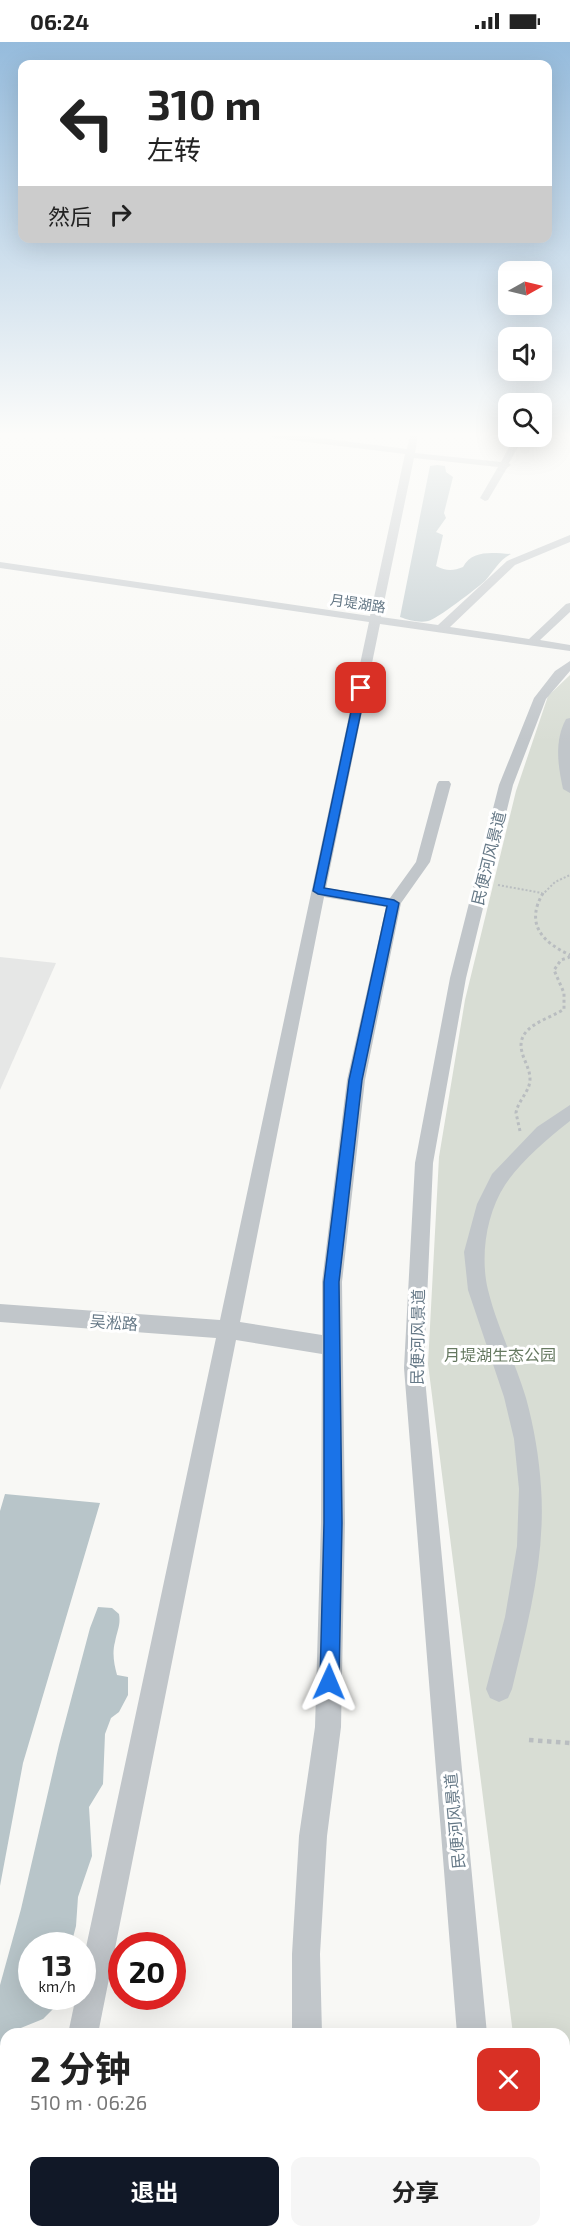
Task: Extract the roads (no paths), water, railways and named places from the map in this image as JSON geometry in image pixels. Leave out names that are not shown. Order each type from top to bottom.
[{"type":"street","points":[[84,2028],[318,891],[393,537]]},
{"type":"street","points":[[440,630],[512,563],[570,538]]},
{"type":"street","name":"月堤湖路","points":[[0,565],[570,648]]},
{"type":"street","points":[[531,643],[570,606]]},
{"type":"street","name":"民便河风景道","points":[[471,2028],[414,1368],[424,1163],[458,978],[506,785],[530,719],[540,699],[559,674],[570,665]]},
{"type":"street","points":[[570,722],[565,734],[564,758],[570,789]]},
{"type":"street","points":[[307,2028],[306,1954],[313,1836],[328,1727],[334,1346],[332,1282],[356,1080],[394,903],[423,862],[444,784]]},
{"type":"street","points":[[318,891],[394,903]]},
{"type":"street","points":[[499,1689],[517,1617],[529,1546],[530,1489],[525,1439],[515,1397],[478,1290],[474,1252],[486,1204],[499,1179],[543,1132],[570,1112]]},
{"type":"street","name":"吴淞路","points":[[0,1313],[229,1330],[334,1346]]},
{"type":"park label","name":"月堤湖生态公园","points":[[500,1354]]}]
